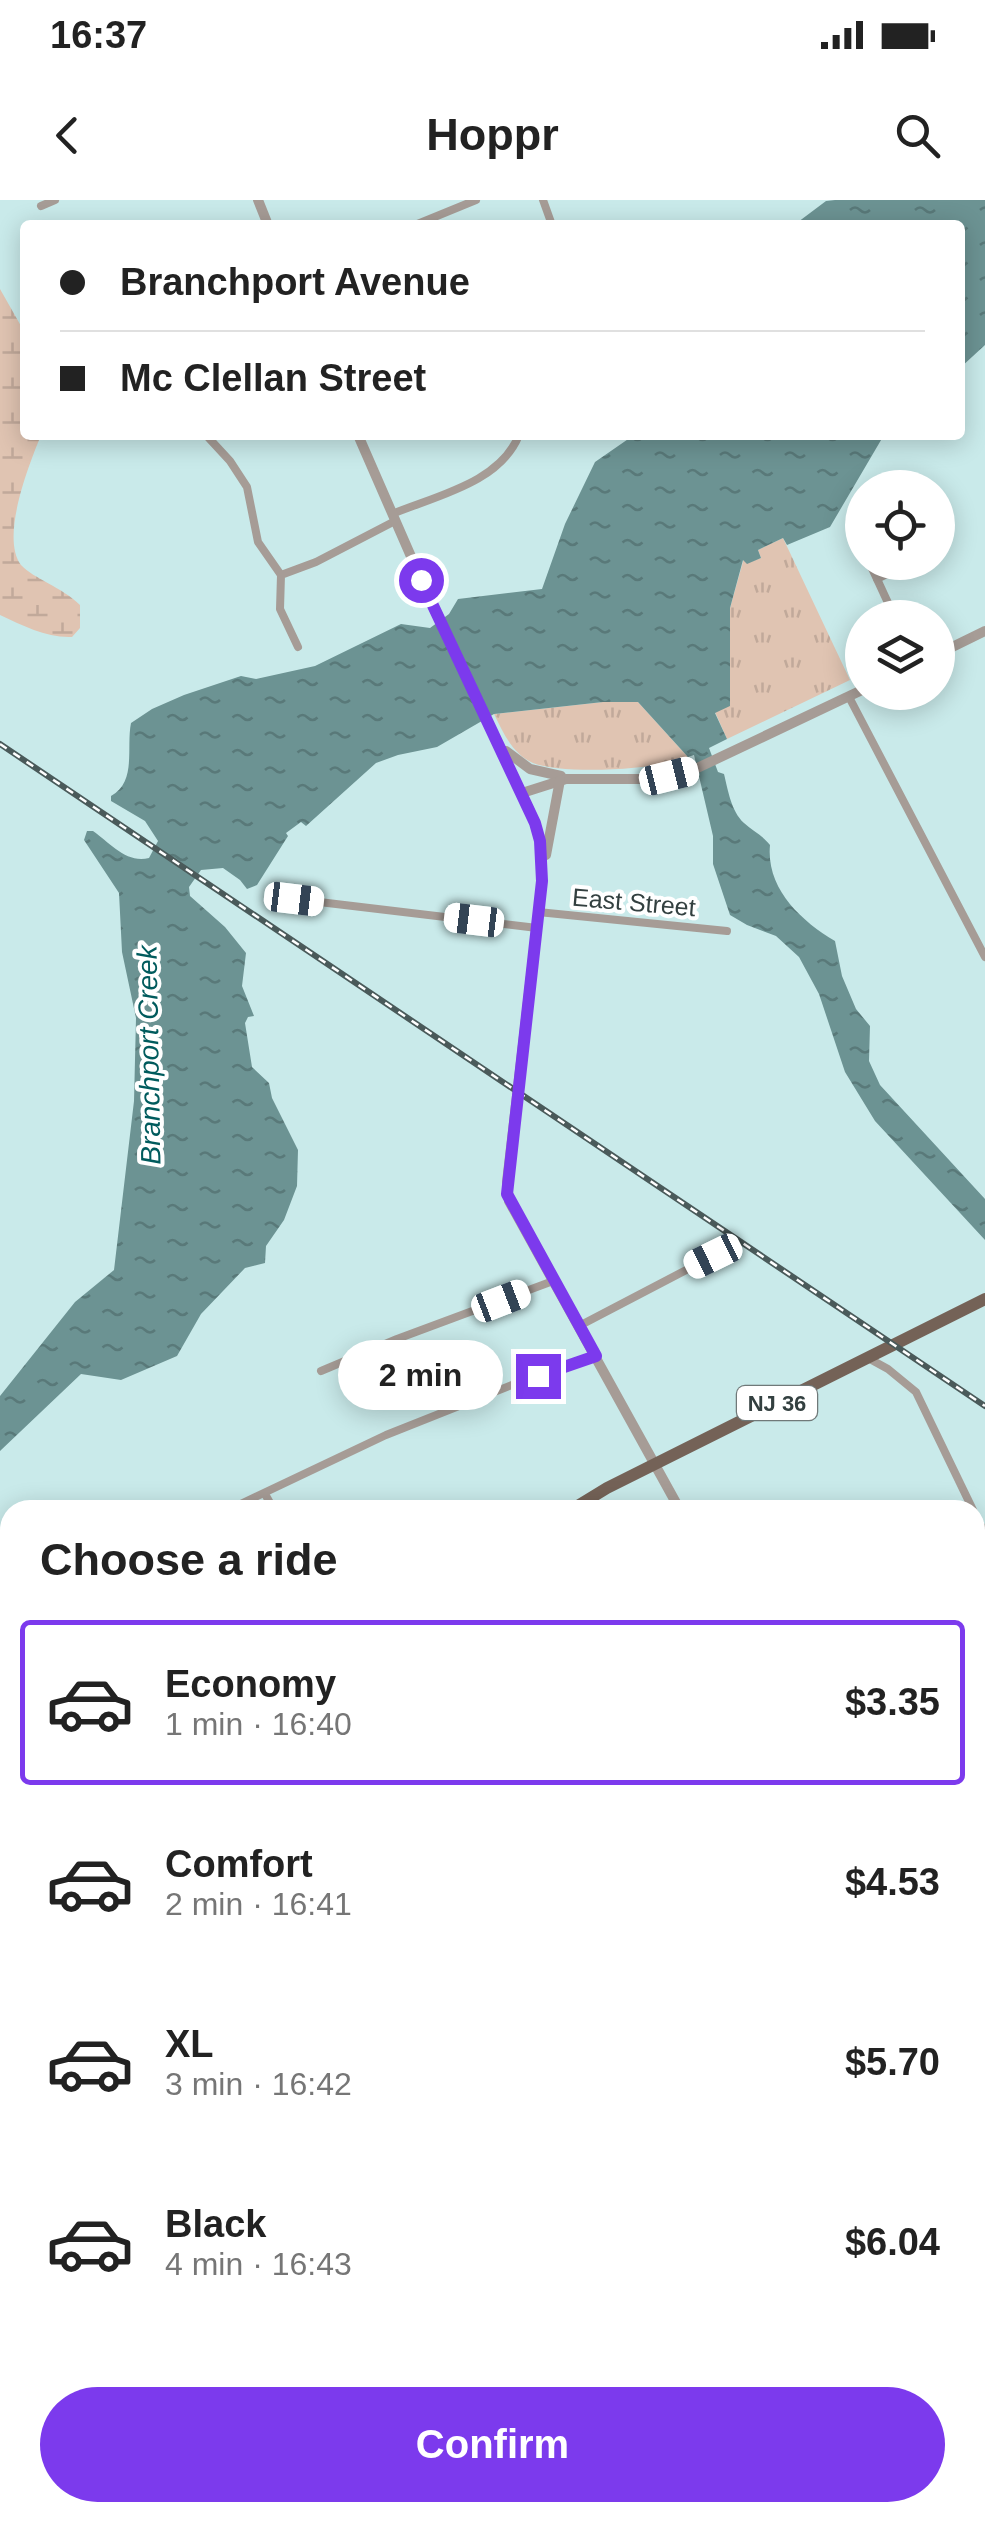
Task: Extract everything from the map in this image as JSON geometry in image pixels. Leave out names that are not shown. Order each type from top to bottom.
[{"type":"main road","name":"NJ 36","points":[[589,1500],[985,1299]]},
{"type":"street","points":[[41,206],[55,200]]},
{"type":"street","points":[[427,220],[476,200]]},
{"type":"street","points":[[211,440],[247,487],[258,542],[281,575],[280,609],[298,646]]},
{"type":"street","points":[[360,440],[440,622],[522,792],[538,833],[542,881]]},
{"type":"street","points":[[281,575],[303,569],[394,518],[491,472],[516,440]]},
{"type":"street","points":[[877,580],[886,600]]},
{"type":"street","points":[[955,646],[985,632]]},
{"type":"street","points":[[495,738],[510,756],[530,769],[554,775],[640,780],[694,769],[845,699]]},
{"type":"street","points":[[856,710],[985,957]]},
{"type":"street","points":[[522,792],[560,780],[587,777]]},
{"type":"street","points":[[560,780],[538,912],[507,1194],[674,1500]]},
{"type":"street","points":[[294,899],[537,928]]},
{"type":"street","name":"East Street","points":[[538,912],[727,931]]},
{"type":"street","points":[[580,1326],[713,1256]]},
{"type":"street","points":[[322,1371],[553,1281]]},
{"type":"street","points":[[251,1500],[413,1424],[596,1356]]},
{"type":"street","points":[[868,1358],[916,1392],[968,1500]]},
{"type":"street","points":[[265,1494],[268,1500]]},
{"type":"green space","points":[[0,289],[20,324],[20,440],[39,440],[15,519],[15,553],[27,570],[80,605],[80,628],[72,637],[62,637],[0,615]]},
{"type":"green space","points":[[783,538],[845,669],[845,682],[727,739],[715,712],[730,705],[730,608],[744,558],[747,563],[761,558],[758,550]]},
{"type":"green space","points":[[638,702],[688,757],[611,769],[547,767],[519,754],[494,714]]},
{"type":"water","points":[[985,200],[985,345],[965,363],[965,220],[801,220],[826,201]]},
{"type":"water","name":"Branchport Creek","points":[[627,440],[881,440],[863,470],[845,470],[845,501],[830,527],[787,545],[783,538],[758,550],[761,558],[747,564],[743,560],[730,608],[730,706],[715,713],[727,739],[709,748],[718,772],[724,774],[736,813],[770,845],[770,861],[780,889],[798,913],[835,941],[842,976],[856,1009],[870,1026],[869,1061],[880,1085],[985,1199],[985,1240],[875,1121],[845,1072],[819,994],[799,957],[776,936],[730,915],[713,864],[713,836],[694,755],[688,757],[638,702],[494,714],[437,747],[376,763],[306,826],[301,822],[286,833],[288,836],[257,885],[247,889],[223,868],[201,870],[189,887],[190,896],[225,927],[246,953],[242,986],[254,1016],[245,1023],[252,1067],[269,1083],[272,1098],[298,1150],[297,1186],[284,1220],[266,1246],[265,1263],[245,1268],[201,1314],[177,1356],[121,1380],[81,1374],[0,1451],[0,1396],[75,1302],[114,1270],[134,1101],[136,1018],[122,952],[119,893],[84,840],[87,831],[93,831],[119,851],[141,859],[149,858],[158,841],[145,821],[111,801],[127,773],[131,723],[184,695],[241,676],[256,679],[315,666],[401,624],[430,628],[449,614],[458,599],[542,589],[565,524],[595,462]]},
{"type":"railway","points":[[0,744],[985,1406]]},
{"type":"route","points":[[421,580],[522,792],[540,841],[542,881],[507,1194],[596,1356],[538,1376]]}]
